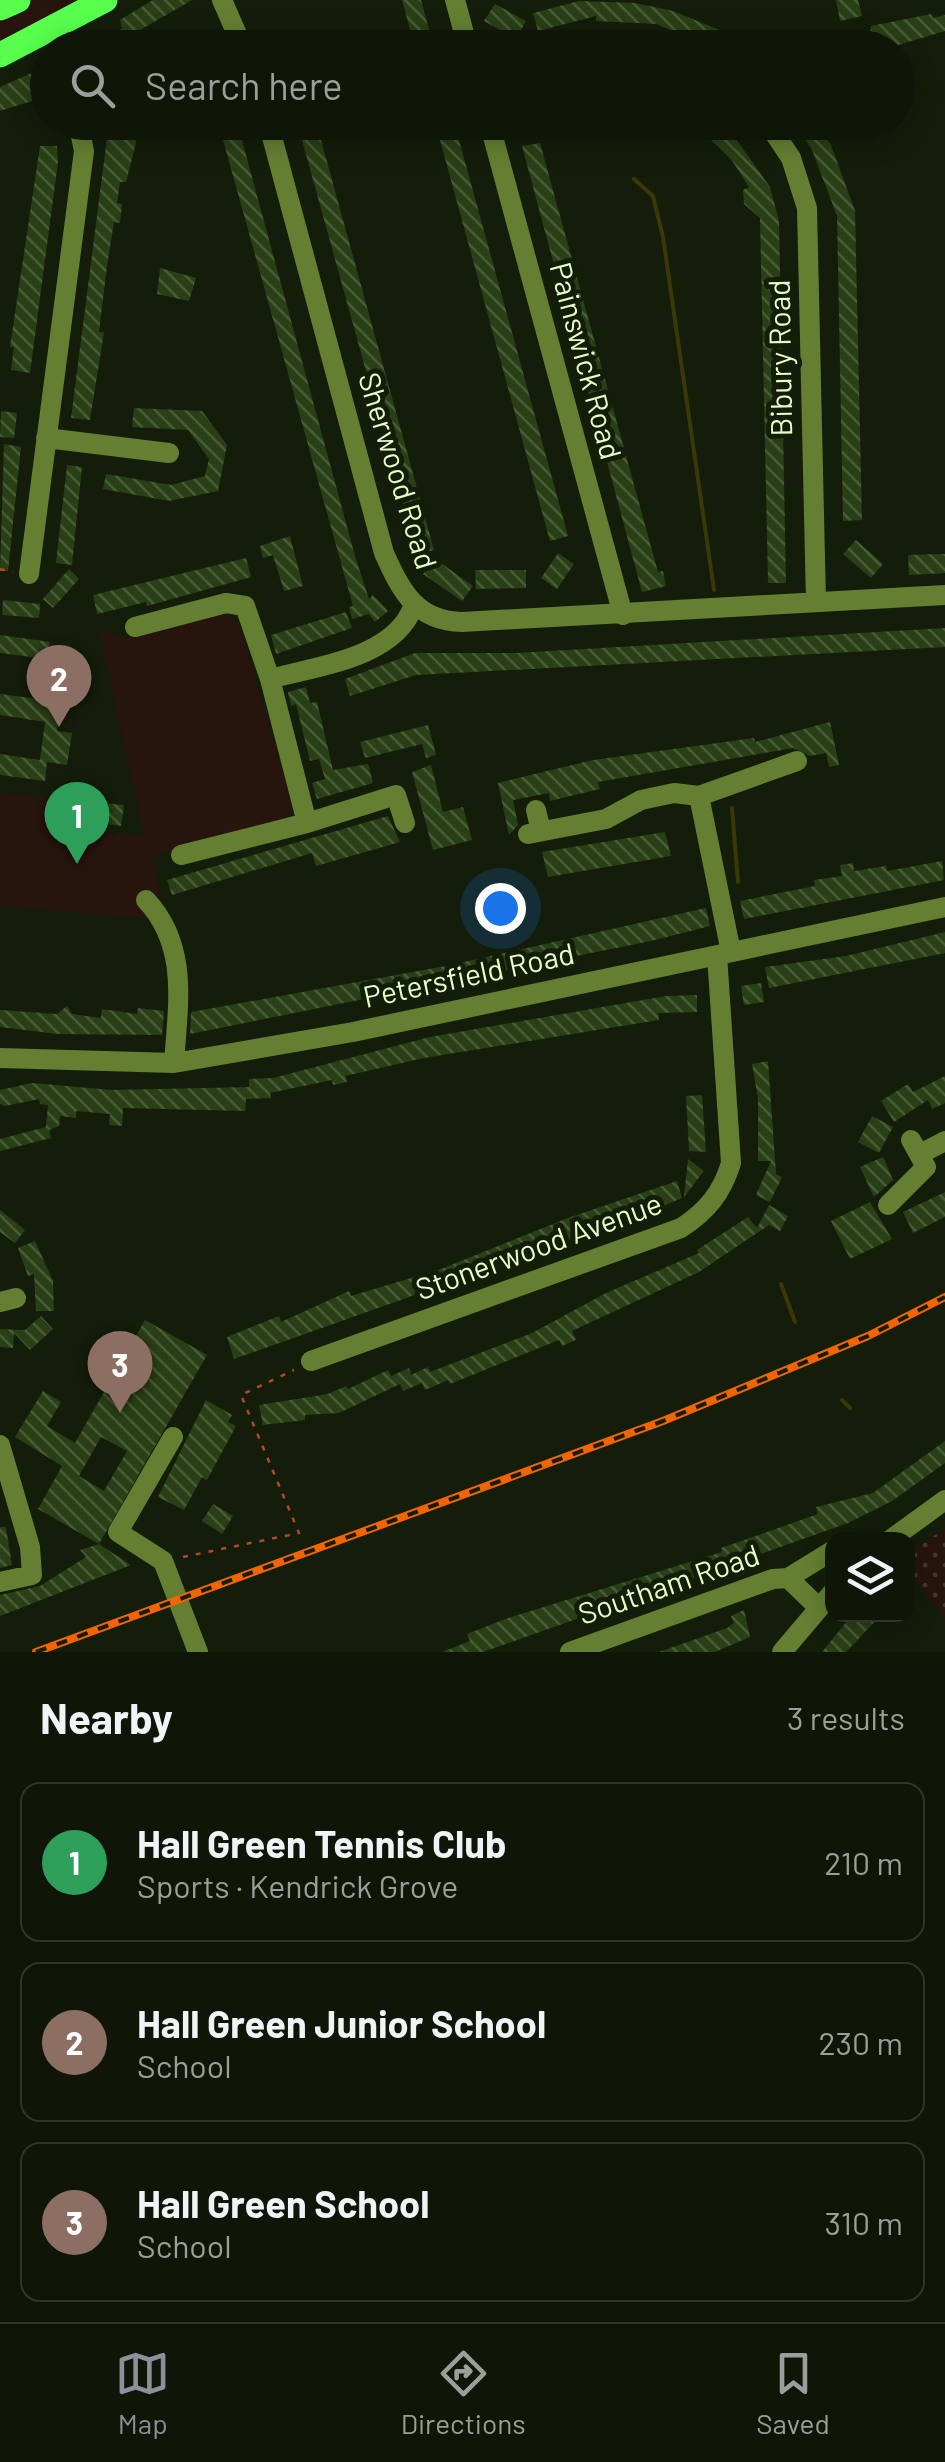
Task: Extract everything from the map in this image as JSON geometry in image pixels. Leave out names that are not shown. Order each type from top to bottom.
[{"type":"main road","points":[[0,8],[18,0]]},
{"type":"main road","points":[[63,30],[105,0]]},
{"type":"main road","points":[[0,54],[30,45]]},
{"type":"street","points":[[222,0],[235,30]]},
{"type":"street","points":[[455,0],[463,30]]},
{"type":"street","points":[[29,574],[84,151],[82,140]]},
{"type":"street","name":"Sherwood Road","points":[[273,140],[384,553],[414,607],[448,621],[623,615],[945,595]]},
{"type":"street","name":"Painswick Road","points":[[493,140],[623,615]]},
{"type":"street","name":"Bibury Road","points":[[779,140],[791,158],[807,208],[816,602]]},
{"type":"street","points":[[46,438],[169,453]]},
{"type":"street","points":[[135,627],[226,602],[249,601],[307,823]]},
{"type":"street","points":[[270,680],[366,653],[407,624],[414,607]]},
{"type":"street","points":[[536,810],[535,833],[606,818],[642,800],[674,793],[700,796],[797,761]]},
{"type":"street","points":[[181,855],[307,823],[393,788],[404,823]]},
{"type":"street","name":"Stonerwood Avenue","points":[[311,1361],[681,1228],[700,1216],[718,1193],[731,1164],[724,953],[700,796]]},
{"type":"street","points":[[146,900],[165,920],[179,964],[174,1062]]},
{"type":"street","name":"Petersfield Road","points":[[0,1058],[174,1062],[352,1032],[945,907]]},
{"type":"street","points":[[888,1205],[919,1154],[945,1141]]},
{"type":"street","points":[[173,1437],[118,1532],[163,1561],[174,1581],[198,1652]]},
{"type":"street","points":[[0,1445],[30,1546],[32,1576],[0,1582]]},
{"type":"street","points":[[901,1532],[945,1500]]},
{"type":"street","name":"Southam Road","points":[[570,1652],[773,1579],[788,1578],[825,1555]]},
{"type":"street","name":"Southam Road","points":[[788,1578],[825,1600]]},
{"type":"street","points":[[782,1652],[825,1600]]},
{"type":"path","points":[[163,1561],[299,1533],[241,1395],[311,1361]]},
{"type":"shaded area","points":[[32,0],[86,0],[0,43],[0,16]]},
{"type":"shaded area","points":[[227,614],[239,624],[294,808],[285,818],[153,856],[165,920],[0,906],[0,793],[54,798],[56,831],[144,835],[99,631],[129,638]]},
{"type":"shaded area","points":[[945,1528],[945,1619],[915,1579],[915,1549]]},
{"type":"building","points":[[153,0],[192,0],[140,30],[119,30],[120,20]]},
{"type":"building","points":[[402,0],[421,0],[429,30],[410,30]]},
{"type":"building","points":[[836,0],[858,0],[862,16],[840,21]]},
{"type":"building","points":[[579,1],[635,3],[673,11],[720,30],[670,30],[656,24],[596,21],[596,16],[538,30],[533,13]]},
{"type":"building","points":[[495,4],[526,21],[521,30],[500,30],[484,21]]},
{"type":"building","points":[[931,14],[933,18],[945,15],[945,31],[915,40],[915,30],[871,30],[871,26]]},
{"type":"building","points":[[30,74],[30,102],[0,111],[0,87]]},
{"type":"building","points":[[107,140],[136,140],[126,182],[120,182],[120,223],[114,222],[107,266],[99,332],[104,332],[90,420],[71,418]]},
{"type":"building","points":[[223,140],[242,140],[355,556],[369,599],[373,595],[388,611],[375,622],[369,614],[352,619],[349,607],[353,606]]},
{"type":"building","points":[[302,140],[321,140],[434,550],[417,555]]},
{"type":"building","points":[[440,140],[459,140],[568,536],[550,541]]},
{"type":"building","points":[[711,140],[737,140],[770,187],[779,221],[786,583],[768,583],[760,218],[744,204],[743,190],[749,187],[731,159]]},
{"type":"building","points":[[806,140],[828,140],[855,211],[862,520],[843,521],[837,216]]},
{"type":"building","points":[[540,143],[658,572],[663,571],[666,586],[642,592],[522,146]]},
{"type":"building","points":[[40,146],[57,146],[58,162],[30,373],[11,370],[14,347],[10,347]]},
{"type":"building","points":[[160,268],[196,278],[189,301],[157,294]]},
{"type":"building","points":[[134,408],[202,411],[227,445],[218,491],[169,501],[103,489],[106,474],[171,485],[205,476],[209,459],[188,430],[132,427]]},
{"type":"building","points":[[1,411],[17,413],[14,438],[0,437]]},
{"type":"building","points":[[4,444],[21,447],[8,571],[0,571]]},
{"type":"building","points":[[67,465],[82,467],[72,565],[56,563]]},
{"type":"building","points":[[290,536],[303,586],[284,591],[273,555],[263,558],[260,546]]},
{"type":"building","points":[[856,540],[883,564],[871,578],[843,554]]},
{"type":"building","points":[[558,553],[574,564],[557,589],[541,578]]},
{"type":"building","points":[[945,554],[945,573],[909,575],[908,555]]},
{"type":"building","points":[[246,558],[251,577],[147,606],[146,602],[97,614],[93,595]]},
{"type":"building","points":[[434,558],[473,586],[462,601],[423,574]]},
{"type":"building","points":[[69,569],[79,579],[53,608],[43,599]]},
{"type":"building","points":[[475,570],[526,570],[526,588],[476,589]]},
{"type":"building","points":[[3,600],[40,604],[39,618],[2,615]]},
{"type":"building","points":[[346,612],[352,628],[276,654],[271,635]]},
{"type":"building","points":[[945,628],[945,647],[416,675],[350,696],[345,679],[415,653],[516,653]]},
{"type":"building","points":[[0,635],[50,642],[47,659],[0,653]]},
{"type":"building","points":[[306,687],[310,703],[317,702],[333,770],[368,764],[373,783],[317,799],[312,783],[325,779],[319,759],[310,761],[296,704],[291,706],[288,692]]},
{"type":"building","points":[[0,694],[61,702],[57,731],[72,733],[67,765],[47,762],[45,781],[0,775],[0,754],[40,760],[45,722],[0,715]]},
{"type":"building","points":[[830,722],[839,765],[829,767],[826,753],[810,756],[793,748],[598,782],[600,789],[550,801],[549,793],[513,800],[518,825],[509,835],[498,783],[593,760],[754,738],[755,742]]},
{"type":"building","points":[[428,725],[436,755],[426,758],[422,744],[365,758],[360,742]]},
{"type":"building","points":[[431,765],[443,812],[463,807],[472,840],[433,850],[412,772]]},
{"type":"building","points":[[92,802],[124,805],[121,826],[90,822]]},
{"type":"building","points":[[388,816],[400,842],[316,866],[312,853],[172,895],[167,880]]},
{"type":"building","points":[[665,832],[671,856],[548,877],[542,852]]},
{"type":"building","points":[[942,861],[944,880],[744,919],[740,901],[815,886],[814,880],[842,876],[840,865],[853,863],[854,871],[886,866],[887,871]]},
{"type":"building","points":[[706,908],[710,926],[651,941],[190,1034],[191,1012],[446,966]]},
{"type":"building","points":[[945,932],[945,953],[769,988],[765,967],[846,956]]},
{"type":"building","points":[[761,983],[764,1002],[744,1005],[741,986]]},
{"type":"building","points":[[697,995],[697,1012],[658,1013],[659,1020],[424,1058],[345,1076],[347,1082],[333,1085],[332,1080],[270,1093],[271,1098],[246,1099],[245,1111],[123,1108],[122,1126],[109,1125],[110,1114],[76,1111],[76,1118],[60,1116],[59,1126],[49,1130],[51,1138],[0,1151],[0,1139],[46,1127],[48,1105],[40,1104],[39,1099],[5,1106],[0,1104],[0,1090],[32,1083],[112,1090],[249,1087],[249,1079],[273,1078],[430,1037],[666,996]]},
{"type":"building","points":[[67,1006],[72,1014],[101,1018],[102,1009],[137,1014],[138,1008],[164,1011],[162,1035],[57,1034],[0,1027],[0,1010],[57,1014]]},
{"type":"building","points":[[768,1061],[776,1174],[782,1177],[770,1202],[756,1195],[771,1161],[758,1161],[758,1099],[752,1064]]},
{"type":"building","points":[[945,1076],[945,1103],[932,1109],[928,1100],[894,1122],[881,1101],[908,1084],[913,1092]]},
{"type":"building","points":[[702,1095],[706,1152],[689,1151],[686,1096]]},
{"type":"building","points":[[872,1116],[893,1127],[879,1153],[858,1142]]},
{"type":"building","points":[[883,1157],[893,1180],[874,1197],[860,1167]]},
{"type":"building","points":[[688,1159],[704,1171],[684,1197]]},
{"type":"building","points":[[677,1181],[682,1198],[649,1212],[234,1359],[227,1337],[279,1316],[281,1322],[349,1291],[351,1296],[441,1269],[568,1218]]},
{"type":"building","points":[[945,1192],[945,1217],[913,1233],[903,1212]]},
{"type":"building","points":[[870,1202],[892,1239],[850,1259],[831,1221]]},
{"type":"building","points":[[769,1205],[788,1216],[780,1231],[769,1225],[699,1272],[572,1331],[576,1340],[562,1346],[559,1340],[450,1384],[448,1380],[425,1390],[422,1383],[403,1391],[400,1384],[339,1413],[305,1415],[305,1420],[263,1425],[259,1405],[328,1394],[346,1386],[348,1389],[388,1370],[391,1376],[409,1368],[411,1375],[428,1367],[430,1372],[532,1333],[606,1293],[699,1253],[697,1250],[748,1217],[757,1228]]},
{"type":"building","points":[[0,1210],[25,1230],[15,1243],[0,1232]]},
{"type":"building","points":[[35,1241],[53,1281],[54,1311],[36,1311],[34,1274],[28,1276],[18,1248]]},
{"type":"building","points":[[41,1316],[53,1329],[30,1350],[14,1333],[13,1348],[0,1347],[0,1329],[25,1330]]},
{"type":"building","points":[[145,1320],[207,1355],[99,1544],[38,1509],[62,1466],[15,1437],[43,1391],[61,1402],[47,1426],[75,1443]],"holes":[[[101,1437],[127,1451],[104,1491],[79,1476]]]},
{"type":"building","points":[[206,1400],[232,1415],[228,1422],[236,1426],[207,1480],[202,1477],[184,1510],[158,1497]]},
{"type":"building","points":[[945,1441],[945,1463],[892,1501],[848,1523],[483,1652],[442,1652],[470,1641],[467,1634],[508,1618],[722,1552],[721,1548],[818,1514],[816,1507],[873,1493]]},
{"type":"building","points":[[213,1504],[233,1516],[222,1534],[202,1521]]},
{"type":"building","points":[[0,1527],[6,1527],[12,1565],[0,1568]]},
{"type":"building","points":[[99,1544],[131,1565],[0,1616],[0,1595],[40,1586],[86,1557],[80,1550]]},
{"type":"building","points":[[744,1610],[750,1637],[715,1652],[659,1652],[727,1628],[734,1623],[731,1616]]},
{"type":"building","points":[[846,1622],[874,1622],[846,1652],[822,1652]]},
{"type":"waterway","points":[[634,179],[653,196],[663,237],[714,590]]},
{"type":"waterway","points":[[732,808],[738,882]]},
{"type":"waterway","points":[[781,1284],[795,1322]]},
{"type":"waterway","points":[[842,1400],[850,1408]]},
{"type":"railway","points":[[36,1652],[663,1421],[868,1336],[945,1297]]},
{"type":"place","name":"Hall Green Junior School","points":[[59,727]]},
{"type":"place","name":"Hall Green Tennis Club","points":[[77,864]]},
{"type":"place","name":"Hall Green School","points":[[120,1413]]}]
